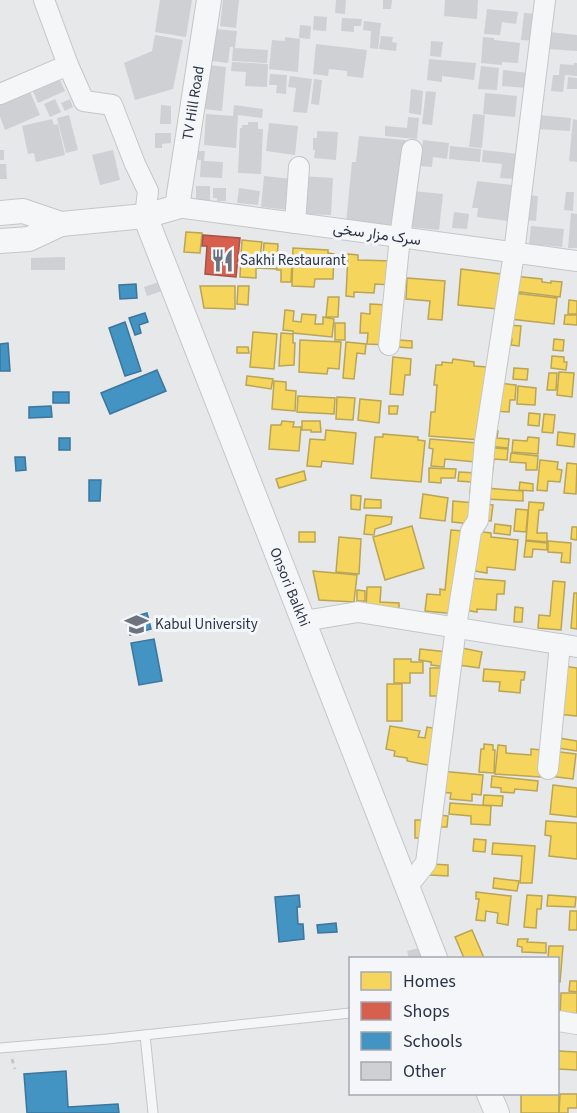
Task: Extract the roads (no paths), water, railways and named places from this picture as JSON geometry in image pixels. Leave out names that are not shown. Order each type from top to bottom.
[{"type":"street","points":[[44,0],[84,101],[112,105],[148,191],[145,216]]},
{"type":"street","name":"TV Hill Road","points":[[177,207],[209,0]]},
{"type":"street","points":[[407,887],[426,863],[456,627],[471,531],[478,520],[484,441],[514,253],[545,0]]},
{"type":"street","points":[[0,94],[68,65]]},
{"type":"street","points":[[389,345],[399,237],[412,150]]},
{"type":"street","points":[[295,223],[299,167]]},
{"type":"street","points":[[0,242],[29,239],[62,224],[145,216],[177,207]]},
{"type":"street","name":"سرک مزار سخی","points":[[177,207],[577,261]]},
{"type":"street","points":[[0,213],[23,211],[62,224]]},
{"type":"street","name":"Onsori Balkhi","points":[[145,216],[435,957]]},
{"type":"street","points":[[304,621],[358,612],[569,646],[548,769]]},
{"type":"street","points":[[559,1021],[577,1024]]},
{"type":"street","points":[[489,1095],[497,1113]]},
{"type":"lane","points":[[0,1048],[349,1013]]},
{"type":"lane","points":[[145,1035],[153,1113]]},
{"type":"place","name":"Sakhi Restaurant","points":[[222,260]]},
{"type":"place","name":"Kabul University","points":[[137,624]]}]
